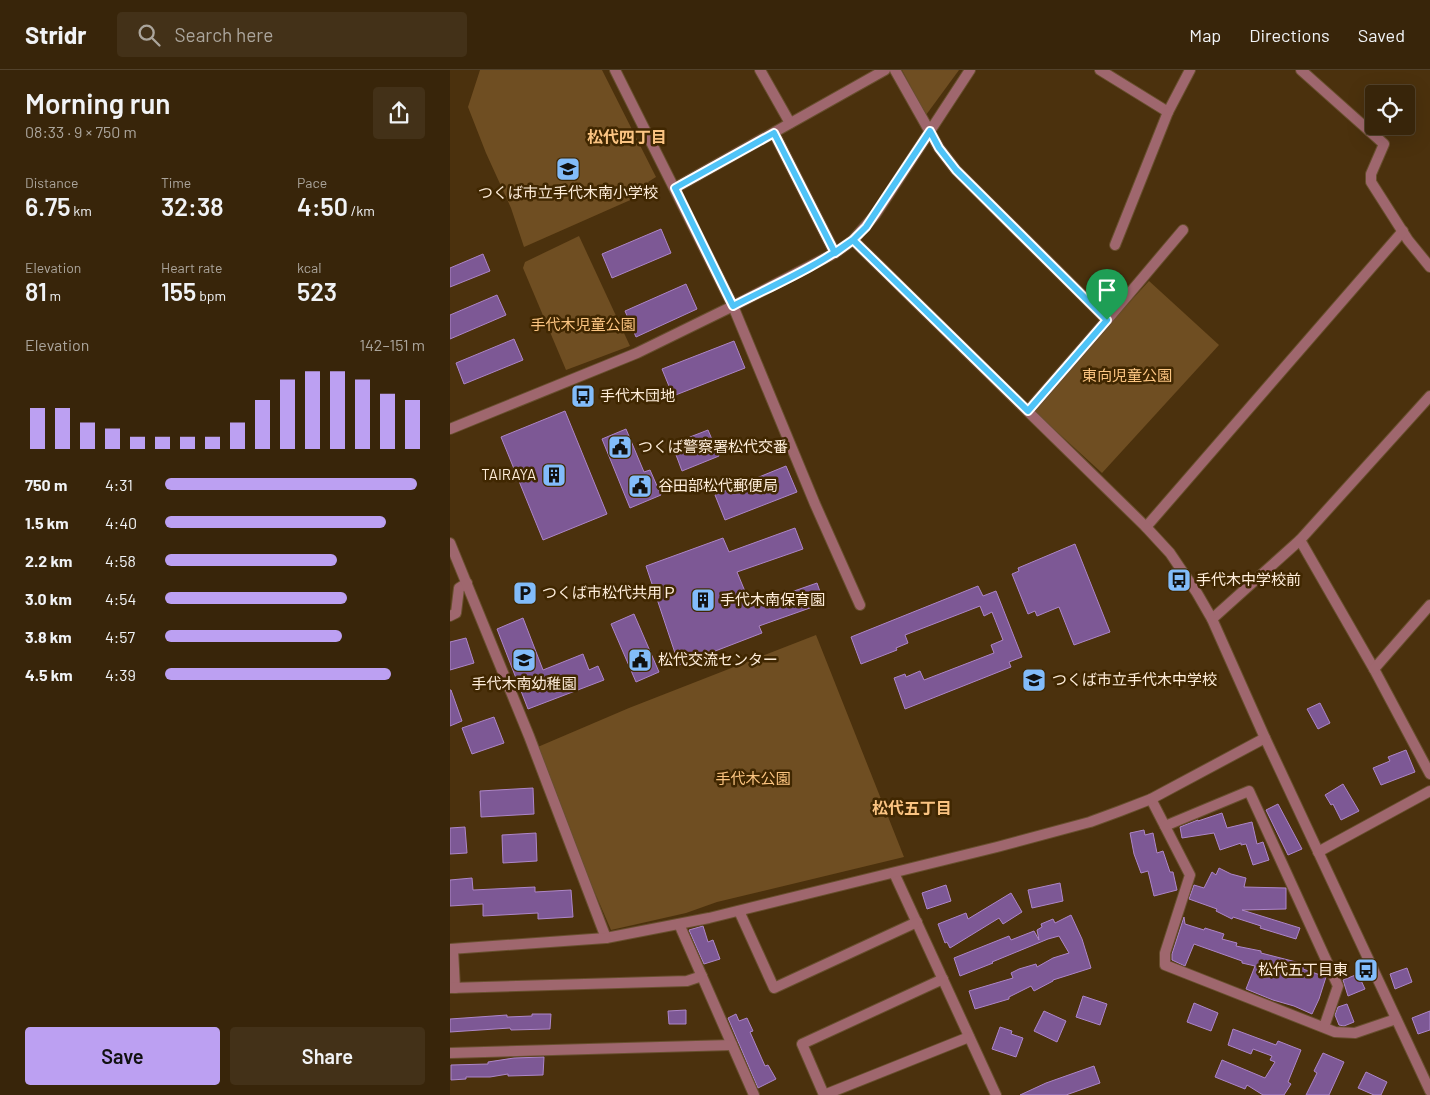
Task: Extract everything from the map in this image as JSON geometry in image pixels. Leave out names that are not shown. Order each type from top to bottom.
[{"type":"street","points":[[615,70],[733,306],[815,504],[860,605]]},
{"type":"street","points":[[760,70],[790,124]]},
{"type":"street","points":[[675,188],[884,70]]},
{"type":"street","points":[[895,70],[939,148],[956,170],[1107,320]]},
{"type":"street","points":[[450,429],[637,353],[835,253],[853,240],[875,215],[970,70]]},
{"type":"street","points":[[1100,70],[1168,112]]},
{"type":"street","points":[[1115,245],[1168,112],[1190,70]]},
{"type":"street","points":[[1301,70],[1384,144],[1371,174],[1371,182],[1402,231],[1430,267]]},
{"type":"street","points":[[774,133],[835,253]]},
{"type":"street","points":[[1028,411],[1183,230]]},
{"type":"street","points":[[1146,527],[1402,231]]},
{"type":"street","points":[[853,240],[1146,527],[1170,553],[1212,619],[1430,1091]]},
{"type":"street","points":[[1212,619],[1300,540],[1430,396]]},
{"type":"street","points":[[1300,540],[1374,669],[1430,774]]},
{"type":"street","points":[[450,543],[529,736],[606,938]]},
{"type":"street","points":[[450,616],[456,612],[459,588],[466,583]]},
{"type":"street","points":[[1374,669],[1430,605]]},
{"type":"street","points":[[702,976],[687,981],[452,988],[452,949],[606,938],[739,911],[894,873],[1090,822],[1151,798],[1266,738]]},
{"type":"street","points":[[1165,826],[1249,791],[1338,986],[1324,1027]]},
{"type":"street","points":[[1318,852],[1430,791]]},
{"type":"street","points":[[1151,798],[1190,875],[1165,953],[1165,965],[1335,1032],[1356,1033],[1396,1019]]},
{"type":"street","points":[[894,873],[996,1095]]},
{"type":"street","points":[[739,911],[774,988],[917,922]]},
{"type":"street","points":[[679,924],[754,1095]]},
{"type":"street","points":[[943,979],[802,1044],[824,1095],[969,1037]]},
{"type":"street","points":[[450,1053],[732,1045]]},
{"type":"green space","name":"つくば市立手代木南小学校","points":[[480,70],[602,70],[656,177],[648,182],[653,190],[524,247],[511,208],[468,107]]},
{"type":"green space","points":[[902,70],[959,70],[926,115]]},
{"type":"green space","name":"手代木児童公園","points":[[579,236],[630,346],[566,370],[523,268],[525,262]]},
{"type":"green space","name":"東向児童公園","points":[[1149,281],[1219,345],[1102,473],[1032,409]]},
{"type":"green space","name":"手代木公園","points":[[816,635],[904,857],[717,902],[686,913],[611,930],[533,749],[629,708]]},
{"type":"building","points":[[661,229],[671,253],[612,278],[602,254]]},
{"type":"building","points":[[483,254],[490,271],[450,287],[450,268]]},
{"type":"building","points":[[686,284],[697,309],[636,337],[625,311]]},
{"type":"building","points":[[497,295],[506,315],[450,339],[450,315]]},
{"type":"building","points":[[514,339],[523,360],[464,384],[456,363]]},
{"type":"building","points":[[734,341],[745,368],[673,396],[662,369]]},
{"type":"building","name":"TAIRAYA","points":[[565,411],[607,514],[543,540],[501,437]]},
{"type":"building","points":[[626,429],[644,472],[650,470],[661,495],[630,508],[602,439]]},
{"type":"building","points":[[708,430],[719,456],[682,471],[672,444]]},
{"type":"building","points":[[786,466],[797,492],[725,520],[715,495]]},
{"type":"building","name":"手代木南保育園","points":[[795,528],[803,549],[737,572],[751,606],[817,583],[824,603],[759,626],[762,633],[679,665],[646,566],[723,538],[729,552]]},
{"type":"building","points":[[1075,544],[1110,632],[1074,645],[1059,607],[1037,616],[1035,611],[1028,614],[1012,574],[1019,571],[1018,568]]},
{"type":"building","points":[[978,586],[983,596],[996,591],[1022,657],[1009,662],[1011,667],[905,709],[894,678],[905,674],[906,677],[920,671],[924,680],[994,653],[991,645],[1003,640],[992,612],[984,616],[980,606],[905,635],[908,643],[896,648],[897,650],[861,664],[851,637]]},
{"type":"building","name":"松代交流センター","points":[[634,614],[659,672],[636,682],[611,624]]},
{"type":"building","name":"手代木南幼稚園","points":[[523,618],[543,670],[583,654],[589,670],[598,666],[604,680],[528,709],[497,629]]},
{"type":"building","points":[[466,638],[474,663],[450,670],[450,642]]},
{"type":"building","points":[[450,690],[462,721],[450,726]]},
{"type":"building","points":[[1320,703],[1330,723],[1318,729],[1307,709]]},
{"type":"building","points":[[494,717],[504,743],[472,754],[462,728]]},
{"type":"building","points":[[1406,750],[1415,772],[1381,785],[1373,768],[1390,761],[1388,757]]},
{"type":"building","points":[[1343,784],[1359,811],[1341,820],[1333,804],[1331,805],[1325,795]]},
{"type":"building","points":[[533,788],[534,814],[481,817],[480,791]]},
{"type":"building","points":[[1278,804],[1302,849],[1288,855],[1266,810]]},
{"type":"building","points":[[1222,813],[1227,828],[1252,822],[1257,844],[1263,842],[1269,860],[1253,865],[1246,844],[1241,845],[1241,843],[1220,850],[1214,833],[1182,838],[1180,827]]},
{"type":"building","points":[[465,827],[467,853],[450,854],[450,828]]},
{"type":"building","points":[[1144,830],[1145,835],[1153,833],[1157,853],[1163,851],[1170,872],[1173,872],[1177,890],[1154,896],[1148,871],[1141,873],[1134,854],[1130,833]]},
{"type":"building","points":[[536,833],[537,861],[503,863],[502,835]]},
{"type":"building","points":[[1219,868],[1246,878],[1244,887],[1286,888],[1286,909],[1242,910],[1300,928],[1296,939],[1233,917],[1232,919],[1216,911],[1217,909],[1189,899],[1194,885],[1204,888],[1212,872],[1216,875]]},
{"type":"building","points":[[472,878],[473,890],[535,887],[535,892],[571,890],[573,917],[538,919],[538,913],[483,916],[483,904],[450,906],[450,880]]},
{"type":"building","points":[[1060,883],[1063,901],[1032,908],[1028,890]]},
{"type":"building","points":[[946,885],[951,901],[927,909],[922,893]]},
{"type":"building","points":[[1011,893],[1022,912],[1003,924],[999,918],[950,948],[947,942],[945,943],[938,924],[966,913],[968,919]]},
{"type":"building","points":[[1071,915],[1082,939],[1091,968],[1053,980],[1034,991],[1031,986],[1009,997],[1009,999],[975,1009],[969,991],[1013,978],[1011,973],[1019,969],[1036,964],[1037,967],[1053,958],[1069,953],[1059,936],[960,976],[954,958],[1009,936],[1011,940],[1034,931],[1039,940],[1037,930],[1042,927],[1041,924],[1053,919],[1055,923]]},
{"type":"building","points":[[1184,917],[1185,924],[1224,934],[1222,939],[1237,943],[1236,946],[1261,951],[1261,953],[1304,964],[1303,969],[1326,977],[1312,1014],[1246,989],[1255,966],[1242,963],[1242,961],[1194,944],[1185,966],[1172,960],[1172,954]]},
{"type":"building","points":[[703,926],[708,942],[713,940],[720,959],[704,964],[689,930]]},
{"type":"building","points":[[1407,968],[1412,982],[1395,989],[1390,974]]},
{"type":"building","points":[[1358,974],[1365,989],[1348,996],[1343,980]]},
{"type":"building","points":[[1083,996],[1107,1004],[1100,1025],[1076,1017]]},
{"type":"building","points":[[1194,1003],[1218,1013],[1211,1031],[1187,1022]]},
{"type":"building","points":[[1347,1004],[1354,1022],[1344,1026],[1339,1025],[1335,1015],[1338,1007]]},
{"type":"building","points":[[686,1010],[686,1024],[669,1024],[668,1011]]},
{"type":"building","points":[[1044,1011],[1066,1021],[1057,1042],[1034,1031]]},
{"type":"building","points":[[1430,1011],[1430,1030],[1418,1034],[1412,1018]]},
{"type":"building","points":[[532,1014],[551,1014],[550,1029],[511,1030],[510,1028],[450,1032],[450,1019],[507,1015],[507,1017],[532,1016]]},
{"type":"building","points":[[736,1014],[739,1021],[747,1018],[753,1031],[750,1032],[765,1066],[768,1065],[776,1079],[758,1088],[728,1018]]},
{"type":"building","points":[[1000,1027],[1012,1031],[1011,1034],[1023,1038],[1016,1057],[992,1049]]},
{"type":"building","points":[[1233,1029],[1276,1045],[1278,1041],[1301,1050],[1288,1082],[1291,1084],[1284,1095],[1263,1095],[1247,1085],[1245,1089],[1215,1077],[1222,1060],[1265,1078],[1275,1062],[1270,1060],[1272,1056],[1253,1049],[1251,1054],[1228,1045]]},
{"type":"building","points":[[1323,1053],[1344,1062],[1329,1095],[1306,1095],[1317,1073],[1314,1071]]},
{"type":"building","points":[[544,1057],[543,1075],[508,1076],[508,1074],[451,1080],[451,1065],[488,1064],[488,1062],[514,1058]]},
{"type":"building","points":[[1094,1066],[1100,1083],[1066,1095],[1020,1095],[1046,1083]]},
{"type":"building","points":[[1366,1072],[1387,1082],[1381,1095],[1374,1095],[1358,1088]]},
{"type":"place","name":"つくば市立手代木南小学校","points":[[568,169]]},
{"type":"place","name":"手代木団地","points":[[583,396]]},
{"type":"place","name":"つくば警察署松代交番","points":[[620,447]]},
{"type":"place","name":"TAIRAYA","points":[[554,475]]},
{"type":"place","name":"谷田部松代郵便局","points":[[640,486]]},
{"type":"place","name":"手代木中学校前","points":[[1179,580]]},
{"type":"place","name":"つくば市松代共用Ｐ","points":[[525,593]]},
{"type":"place","name":"手代木南保育園","points":[[703,600]]},
{"type":"place","name":"手代木南幼稚園","points":[[524,660]]},
{"type":"place","name":"松代交流センター","points":[[640,660]]},
{"type":"place","name":"つくば市立手代木中学校","points":[[1034,680]]},
{"type":"place","name":"松代五丁目東","points":[[1366,970]]},
{"type":"district","name":"松代四丁目","points":[[627,137]]},
{"type":"district","name":"松代五丁目","points":[[912,808]]},
{"type":"route","points":[[1107,320],[956,170],[939,148],[930,131],[866,227],[853,240],[835,253],[774,133],[675,188],[733,306],[818,263],[835,253],[853,240],[1028,411],[1107,320]]}]
